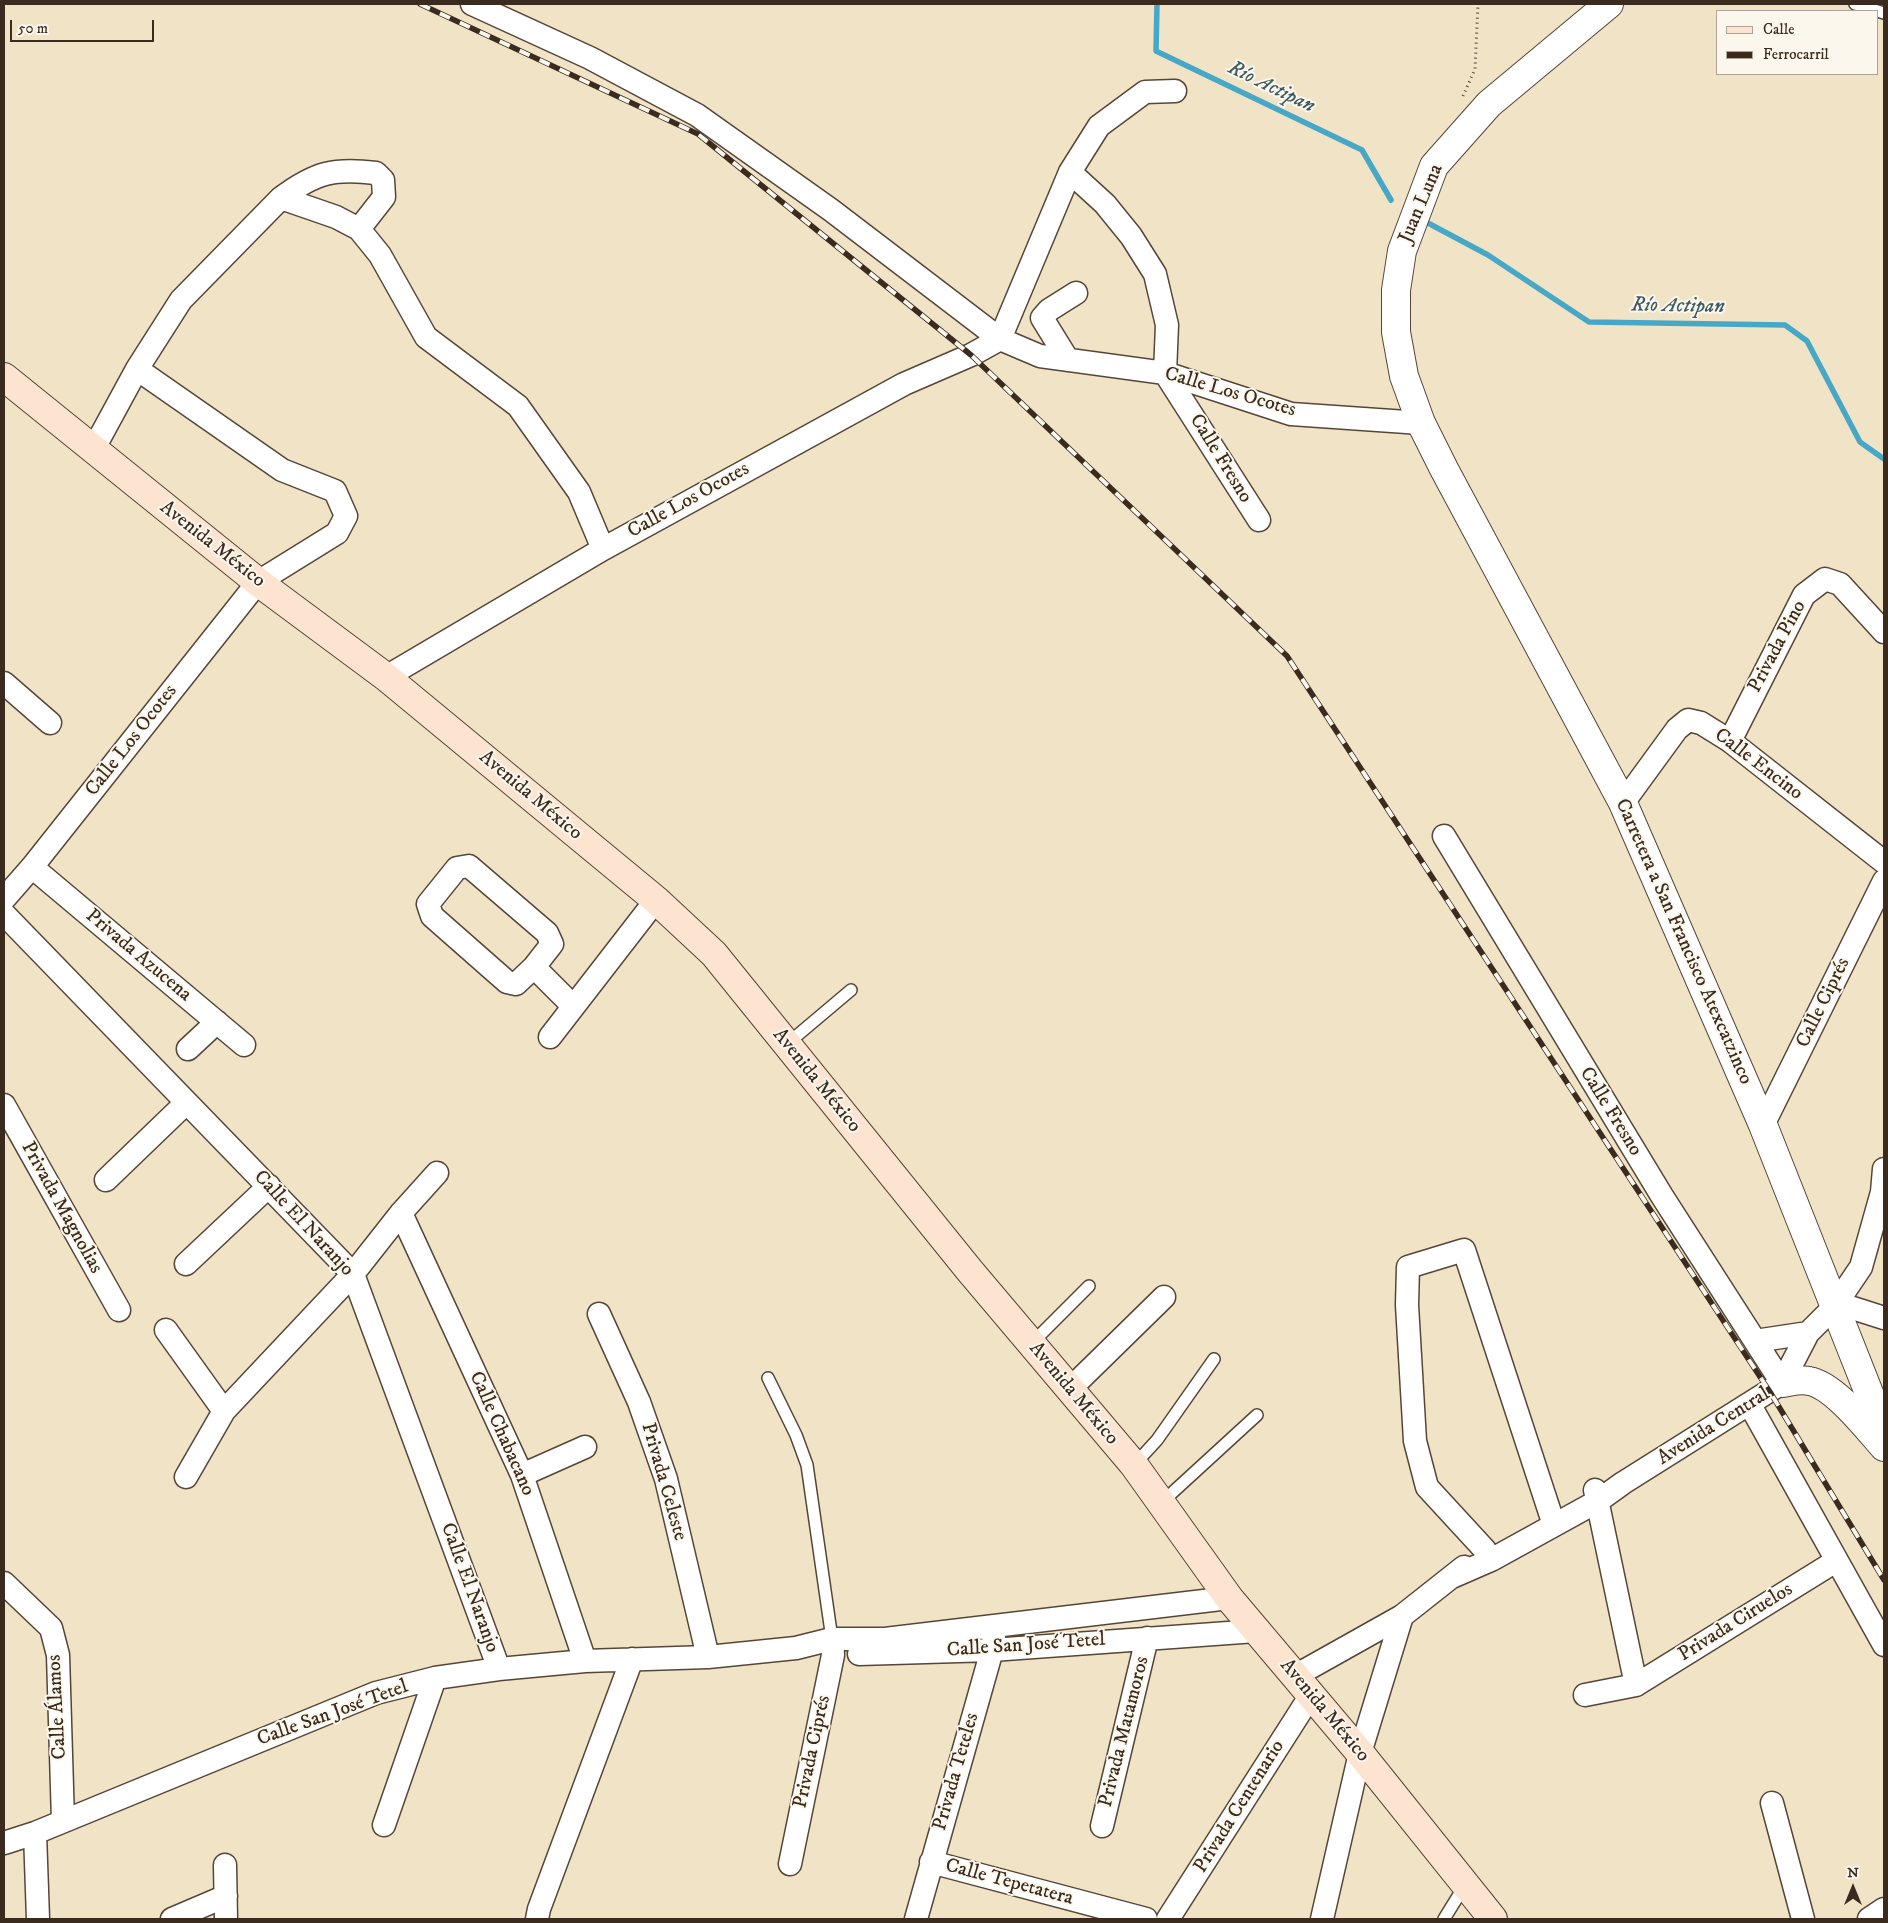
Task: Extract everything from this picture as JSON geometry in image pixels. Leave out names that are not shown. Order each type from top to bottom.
[{"type":"main road","name":"Avenida México","points":[[4,377],[258,582],[386,677],[656,900],[714,954],[1031,1344],[1134,1465],[1229,1598],[1360,1753],[1492,1919]]},
{"type":"street","name":"Calle Los Ocotes","points":[[472,4],[590,58],[697,115],[831,210],[1000,339],[1040,356],[1165,372],[1291,414],[1421,423]]},
{"type":"street","name":"Juan Luna","points":[[1444,469],[1421,423],[1404,376],[1396,332],[1396,290],[1402,251],[1434,166],[1489,104],[1609,4]]},
{"type":"street","points":[[1000,339],[1070,172],[1099,126],[1145,92],[1175,91]]},
{"type":"street","points":[[93,450],[136,369],[181,300],[281,198],[295,187],[324,172],[353,170],[376,173],[383,180],[384,197],[359,229]]},
{"type":"street","points":[[1070,172],[1105,204],[1132,236],[1155,274],[1167,325],[1165,372]]},
{"type":"street","points":[[281,198],[336,218],[359,229],[380,255],[400,294],[426,337],[518,406],[579,492],[603,549]]},
{"type":"street","points":[[1068,360],[1042,318],[1049,310],[1076,293]]},
{"type":"street","name":"Calle Los Ocotes","points":[[386,677],[603,549],[904,384],[971,355],[1000,339]]},
{"type":"street","name":"Calle Los Ocotes","points":[[4,899],[32,867],[258,582],[337,533],[346,516],[335,491],[282,470],[136,369]]},
{"type":"street","name":"Calle Fresno","points":[[1165,372],[1259,520]]},
{"type":"street","name":"Carretera a San Francisco Atexcatzinco","points":[[1444,469],[1623,803],[1763,1125],[1884,1432]]},
{"type":"street","name":"Privada Pino","points":[[1730,741],[1804,596],[1825,579],[1840,584],[1884,632]]},
{"type":"street","points":[[4,683],[50,723]]},
{"type":"street","name":"Calle Encino","points":[[1623,803],[1677,729],[1688,720],[1701,723],[1730,741],[1884,862]]},
{"type":"street","name":"Calle Fresno","points":[[1444,836],[1572,1050],[1782,1383]]},
{"type":"street","points":[[469,866],[548,933],[552,944],[534,967],[516,984],[507,982],[432,916],[428,904],[457,868],[469,866]]},
{"type":"street","name":"Privada Azucena","points":[[32,867],[244,1045]]},
{"type":"street","name":"Calle Ciprés","points":[[1763,1125],[1884,881]]},
{"type":"street","points":[[550,1037],[656,900]]},
{"type":"street","name":"Calle El Naranjo","points":[[4,914],[353,1274],[499,1669]]},
{"type":"street","points":[[534,967],[574,1006]]},
{"type":"street","points":[[188,1049],[217,1022]]},
{"type":"street","points":[[106,1180],[186,1103]]},
{"type":"street","name":"Privada Magnolias","points":[[4,1105],[119,1310]]},
{"type":"street","name":"Avenida Central","points":[[1303,1686],[1402,1616],[1485,1550],[1623,1483],[1750,1405],[1782,1383],[1808,1333],[1835,1305],[1861,1267],[1882,1192],[1884,1169]]},
{"type":"street","points":[[186,1478],[224,1411],[353,1274],[401,1213],[437,1174]]},
{"type":"street","points":[[186,1264],[269,1186]]},
{"type":"street","name":"Calle Chabacano","points":[[401,1213],[522,1475],[585,1661]]},
{"type":"street","points":[[1485,1550],[1427,1487],[1415,1441],[1408,1305],[1408,1267],[1464,1250],[1552,1519]]},
{"type":"street","points":[[1069,1390],[1164,1297]]},
{"type":"street","points":[[1835,1305],[1884,1318]]},
{"type":"street","name":"Privada Celeste","points":[[599,1314],[639,1402],[666,1479],[708,1657]]},
{"type":"street","points":[[166,1330],[224,1411]]},
{"type":"street","points":[[1755,1341],[1808,1333]]},
{"type":"street","points":[[1782,1383],[1808,1380],[1822,1385],[1834,1394],[1884,1447]]},
{"type":"street","points":[[1750,1405],[1884,1645]]},
{"type":"street","points":[[522,1475],[585,1447]]},
{"type":"street","points":[[1597,1496],[1636,1685]]},
{"type":"street","name":"Avenida Central","points":[[1452,1577],[1491,1560],[1552,1519]]},
{"type":"street","name":"Privada Ciruelos","points":[[1585,1695],[1636,1685],[1836,1561]]},
{"type":"street","name":"Calle Álamos","points":[[4,1583],[51,1628],[58,1655],[63,1821]]},
{"type":"street","name":"Calle San José Tetel","points":[[833,1647],[995,1625],[1229,1598]]},
{"type":"street","points":[[1322,1919],[1360,1753],[1402,1616]]},
{"type":"street","name":"Privada Teteles","points":[[916,1919],[992,1650],[995,1625]]},
{"type":"street","name":"Calle San José Tetel","points":[[4,1843],[34,1833],[376,1693],[435,1678],[499,1669],[585,1661],[708,1657],[796,1648],[992,1650],[1256,1631]]},
{"type":"street","name":"Privada Matamoros","points":[[1102,1826],[1147,1638]]},
{"type":"street","name":"Privada Ciprés","points":[[790,1864],[833,1647]]},
{"type":"street","points":[[537,1919],[539,1909],[632,1659]]},
{"type":"street","points":[[384,1825],[435,1678]]},
{"type":"street","name":"Privada Centenario","points":[[1168,1919],[1303,1686]]},
{"type":"street","points":[[1772,1802],[1803,1919]]},
{"type":"street","points":[[34,1833],[38,1919]]},
{"type":"street","name":"Calle Tepetatera","points":[[931,1862],[1075,1910],[1146,1919]]},
{"type":"street","points":[[225,1865],[226,1919]]},
{"type":"street","points":[[172,1919],[226,1896]]},
{"type":"street","points":[[1869,1919],[1884,1908]]},
{"type":"lane","points":[[1854,4],[1872,10]]},
{"type":"lane","points":[[786,1044],[851,990]]},
{"type":"lane","points":[[1031,1344],[1089,1286]]},
{"type":"lane","points":[[1134,1465],[1157,1440],[1214,1359]]},
{"type":"lane","points":[[768,1378],[796,1435],[807,1465],[833,1647]]},
{"type":"lane","points":[[1160,1503],[1257,1415]]},
{"type":"lane","points":[[1444,1919],[1465,1885]]},
{"type":"path","points":[[1460,104],[1475,69],[1478,4]]},
{"type":"waterway","name":"Río Actipan","points":[[1157,4],[1156,51],[1362,150],[1391,200]]},
{"type":"waterway","name":"Río Actipan","points":[[1428,223],[1488,255],[1589,322],[1785,325],[1807,341],[1860,442],[1884,459]]},
{"type":"railway","points":[[420,4],[698,134],[971,355],[1287,656],[1770,1392],[1884,1580]]}]
